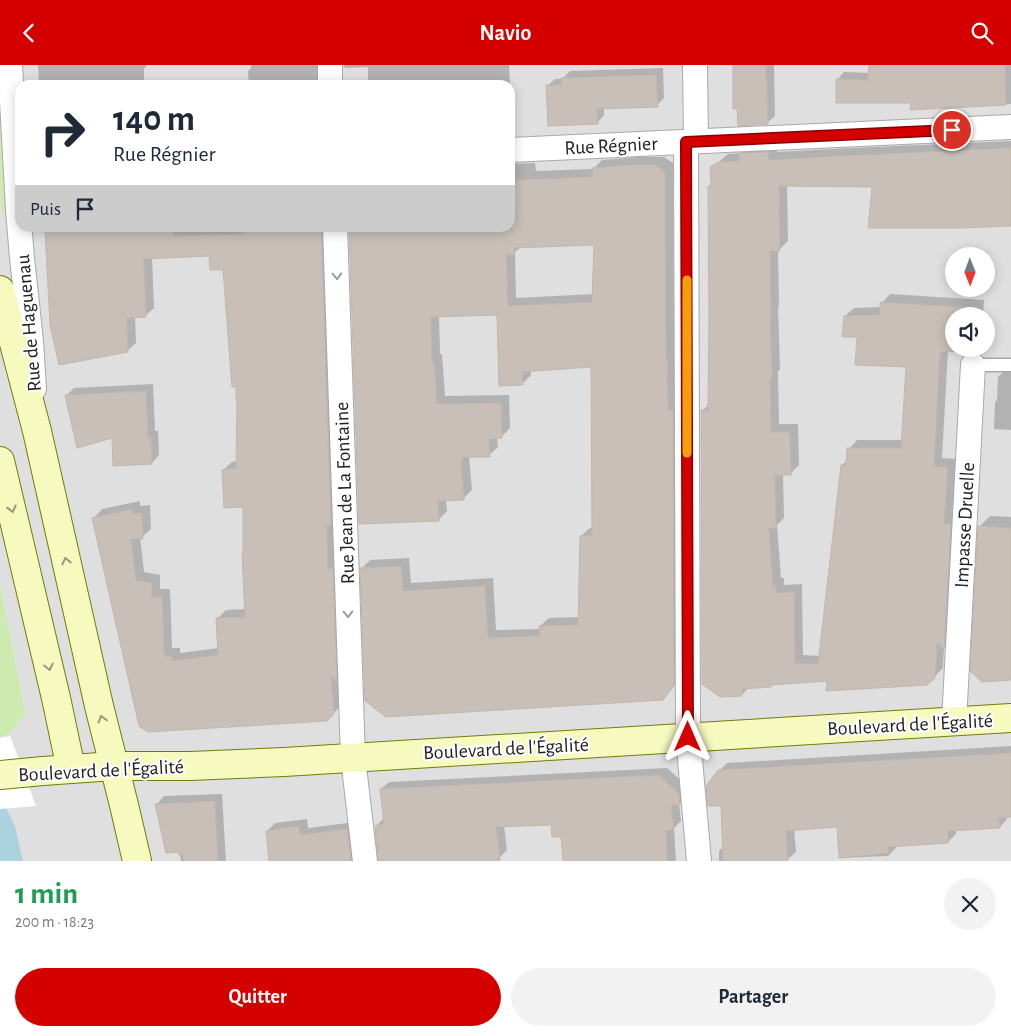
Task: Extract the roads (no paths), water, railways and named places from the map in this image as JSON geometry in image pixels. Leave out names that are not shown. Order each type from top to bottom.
[{"type":"main road","name":"Rue de Haguenau","points":[[0,290],[37,431],[99,706],[137,861]]},
{"type":"main road","points":[[0,461],[71,769]]},
{"type":"main road","name":"Boulevard de l'Égalité","points":[[0,775],[71,769],[190,766],[1011,718]]},
{"type":"street","name":"Rue de Haguenau","points":[[10,65],[15,156]]},
{"type":"street","points":[[330,65],[330,80]]},
{"type":"street","points":[[695,65],[691,142],[688,737],[699,861]]},
{"type":"street","name":"Rue Régnier","points":[[515,150],[1011,127]]},
{"type":"street","name":"Rue de Haguenau","points":[[20,232],[31,341],[37,431]]},
{"type":"street","name":"Rue Jean de La Fontaine","points":[[335,232],[353,757],[365,861]]},
{"type":"street","name":"Impasse Druelle","points":[[954,722],[973,365]]},
{"type":"lane","name":"Impasse Druelle","points":[[973,365],[1011,365]]},
{"type":"water","points":[[0,788],[7,810],[15,826],[23,861],[0,861]]}]
